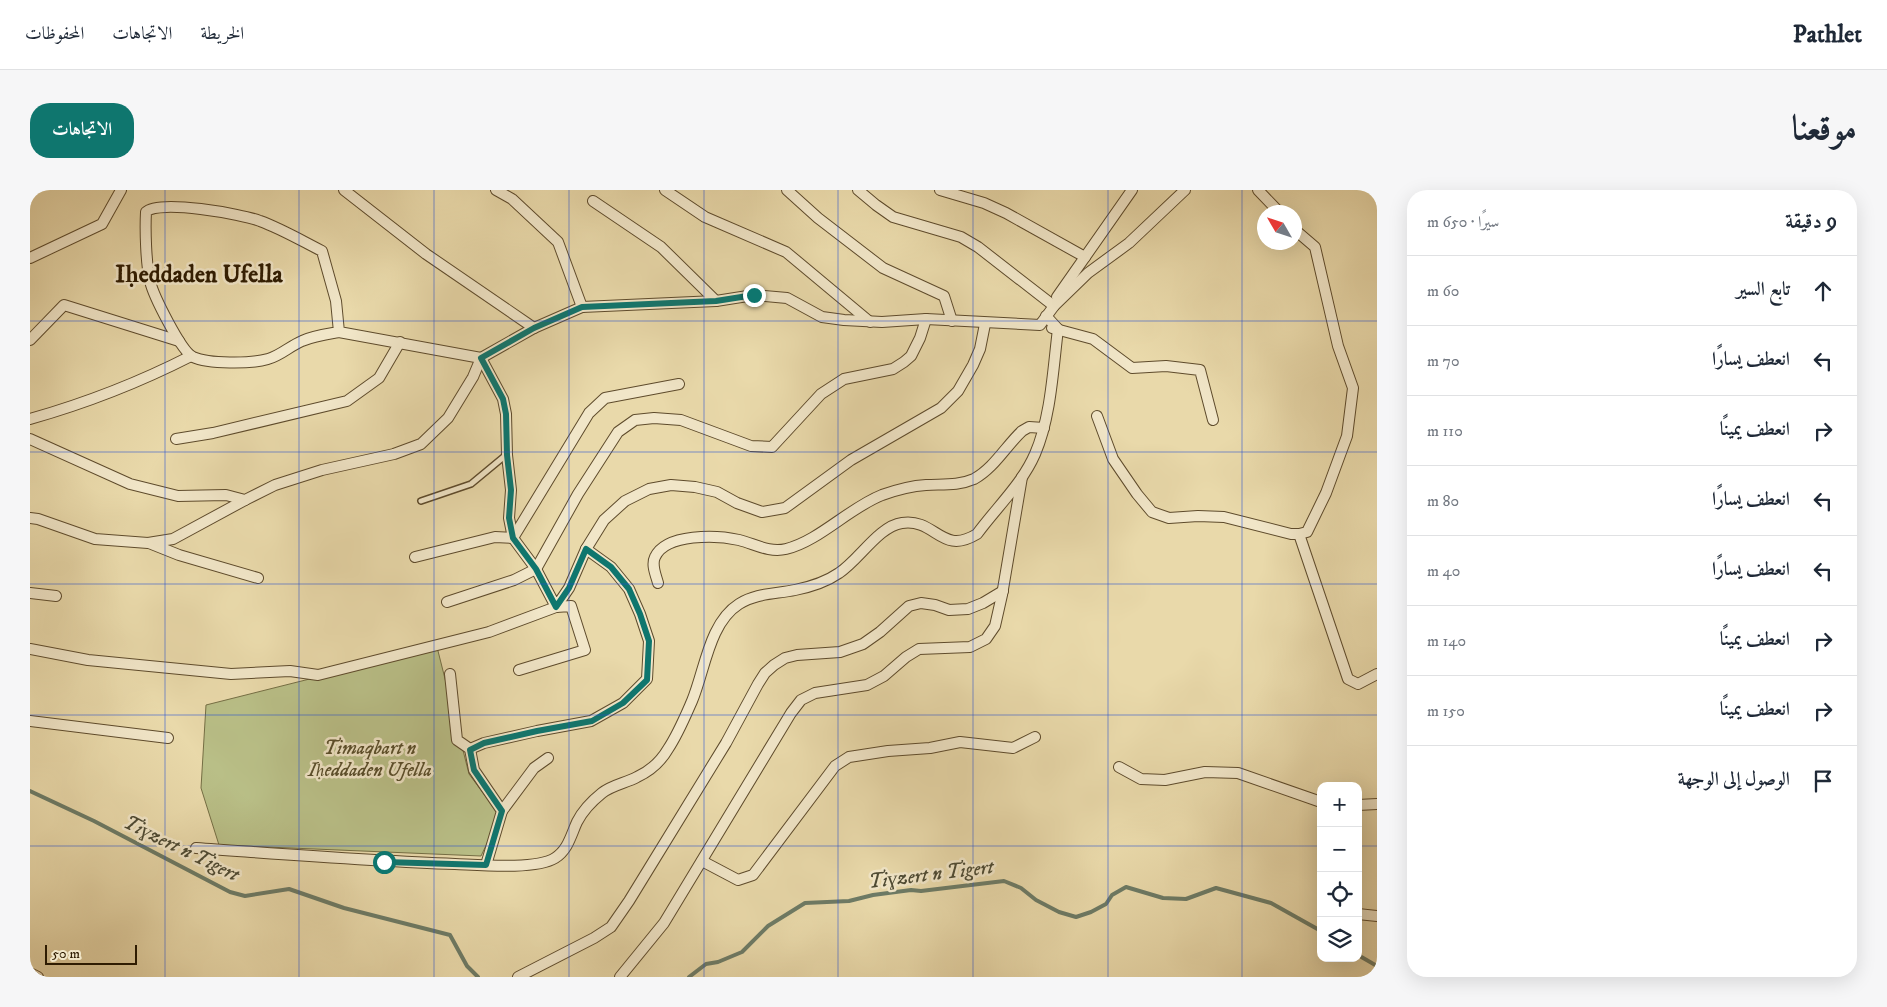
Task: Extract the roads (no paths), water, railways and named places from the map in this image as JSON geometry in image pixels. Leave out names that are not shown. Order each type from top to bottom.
[{"type":"street","points":[[30,258],[102,224],[121,190]]},
{"type":"street","points":[[344,190],[426,254],[534,328]]},
{"type":"street","points":[[496,190],[512,199],[558,242],[582,307]]},
{"type":"street","points":[[665,190],[705,217],[786,252],[870,322]]},
{"type":"street","points":[[787,190],[818,218],[883,268],[944,296],[952,321]]},
{"type":"street","points":[[858,190],[893,217],[961,237],[978,247],[1053,305]]},
{"type":"street","points":[[940,190],[984,203],[1006,213],[1085,257]]},
{"type":"street","points":[[1043,321],[1132,190]]},
{"type":"street","points":[[1053,305],[1088,273],[1130,242],[1185,190]]},
{"type":"street","points":[[1258,190],[1272,205]]},
{"type":"street","points":[[593,201],[661,247],[716,301]]},
{"type":"street","points":[[339,332],[336,301],[322,251],[285,231],[257,220],[195,208],[153,208],[146,212],[145,228],[150,281],[179,341],[191,356],[234,363],[269,359],[302,340],[339,332],[481,358]]},
{"type":"street","points":[[1097,416],[1113,459],[1136,494],[1152,512],[1170,518],[1224,517],[1291,534],[1307,532],[1326,493],[1347,436],[1353,388],[1338,346],[1315,247],[1302,236]]},
{"type":"street","points":[[30,518],[38,519],[95,539],[148,543],[174,539],[275,485],[322,470],[394,454],[421,444],[448,418],[473,377],[481,358],[534,328],[582,307],[716,301],[754,295],[786,298],[822,317],[870,322],[926,319],[985,324],[1043,321],[1058,330],[1093,339],[1132,368],[1166,366],[1200,370],[1212,420]]},
{"type":"street","points":[[30,340],[64,305],[179,341]]},
{"type":"street","points":[[447,602],[514,580],[536,569],[578,494],[618,432],[635,420],[654,418],[681,420],[751,446],[772,447],[821,394],[844,379],[893,369],[904,362],[914,350],[926,319]]},
{"type":"street","points":[[556,607],[569,588],[586,549],[604,520],[625,501],[649,489],[671,485],[695,487],[717,492],[738,503],[762,512],[785,508],[851,460],[942,408],[958,391],[973,365],[980,349],[985,324]]},
{"type":"street","points":[[196,848],[384,862],[486,865],[543,864],[555,858],[565,848],[578,820],[589,804],[604,791],[638,777],[653,767],[665,755],[692,701],[718,626],[738,604],[752,597],[796,590],[822,582],[852,563],[887,528],[899,523],[913,522],[926,526],[946,540],[957,542],[967,540],[977,534],[1023,476],[1035,454],[1044,428],[1058,330]]},
{"type":"street","points":[[176,438],[213,433],[347,401],[379,378],[400,342]]},
{"type":"street","points":[[30,419],[65,409],[166,369],[191,356]]},
{"type":"street","points":[[481,358],[503,399],[506,414],[507,455],[511,490],[509,518],[513,538],[536,569],[556,607]]},
{"type":"street","points":[[513,538],[589,413],[606,398],[679,384]]},
{"type":"street","points":[[658,583],[653,566],[655,557],[662,548],[674,540],[689,538],[738,540],[773,550],[786,550],[814,536],[859,506],[881,496],[903,488],[960,484],[973,479],[985,471],[1022,431],[1028,427],[1044,428]]},
{"type":"street","points":[[30,439],[130,484],[178,496],[226,495],[245,500]]},
{"type":"street","points":[[620,977],[664,923],[786,721],[801,700],[815,693],[867,685],[884,676],[906,656],[919,649],[970,646],[986,639],[994,626],[1003,591],[1023,476]]},
{"type":"street","points":[[1299,534],[1348,679],[1358,684],[1377,674]]},
{"type":"street","points":[[415,557],[495,536],[513,538]]},
{"type":"street","points":[[148,543],[179,555],[258,578]]},
{"type":"street","points":[[470,750],[484,743],[592,721],[623,703],[647,680],[649,641],[629,589],[611,567],[586,549]]},
{"type":"street","points":[[518,977],[594,938],[611,927],[717,759],[758,684],[774,664],[785,658],[797,655],[840,652],[863,644],[880,632],[909,606],[921,603],[949,610],[968,609],[983,603],[1003,591]]},
{"type":"street","points":[[30,593],[56,596]]},
{"type":"street","points":[[30,649],[88,660],[231,674],[290,672],[318,674],[489,632],[556,607],[572,606],[585,650],[519,670]]},
{"type":"street","points":[[450,674],[457,740],[470,750],[474,770],[502,811]]},
{"type":"street","points":[[30,721],[168,738]]},
{"type":"street","points":[[702,861],[738,880],[752,875],[835,766],[849,757],[930,748],[960,742],[1013,748],[1035,737]]},
{"type":"street","points":[[486,865],[502,811],[534,768],[548,758]]},
{"type":"street","points":[[1119,767],[1141,779],[1165,780],[1205,772],[1238,773],[1317,801]]},
{"type":"street","points":[[1362,804],[1377,804]]},
{"type":"street","points":[[1362,914],[1377,916]]},
{"type":"street","points":[[30,973],[38,977]]},
{"type":"lane","points":[[421,501],[471,484],[507,455]]},
{"type":"waterway","name":"Tiɣzert n Tigert","points":[[30,791],[94,821],[230,892],[245,896],[289,889],[344,908],[450,935],[467,966],[478,977]]},
{"type":"waterway","name":"Tiɣzert n Tigert","points":[[689,977],[706,964],[718,962],[742,952],[768,926],[805,903],[849,901],[873,895],[911,890],[921,891],[1004,881],[1021,888],[1036,900],[1059,912],[1076,917],[1106,904],[1112,895],[1126,887],[1163,898],[1186,899],[1216,888],[1271,903],[1317,929]]},
{"type":"waterway","name":"Tiɣzert n Tigert","points":[[1362,957],[1377,966]]},
{"type":"district","name":"Iḥeddaden Ufella","points":[[199,275]]},
{"type":"park label","name":"Timaqbart n Iḥeddaden Ufella","points":[[370,759]]}]
